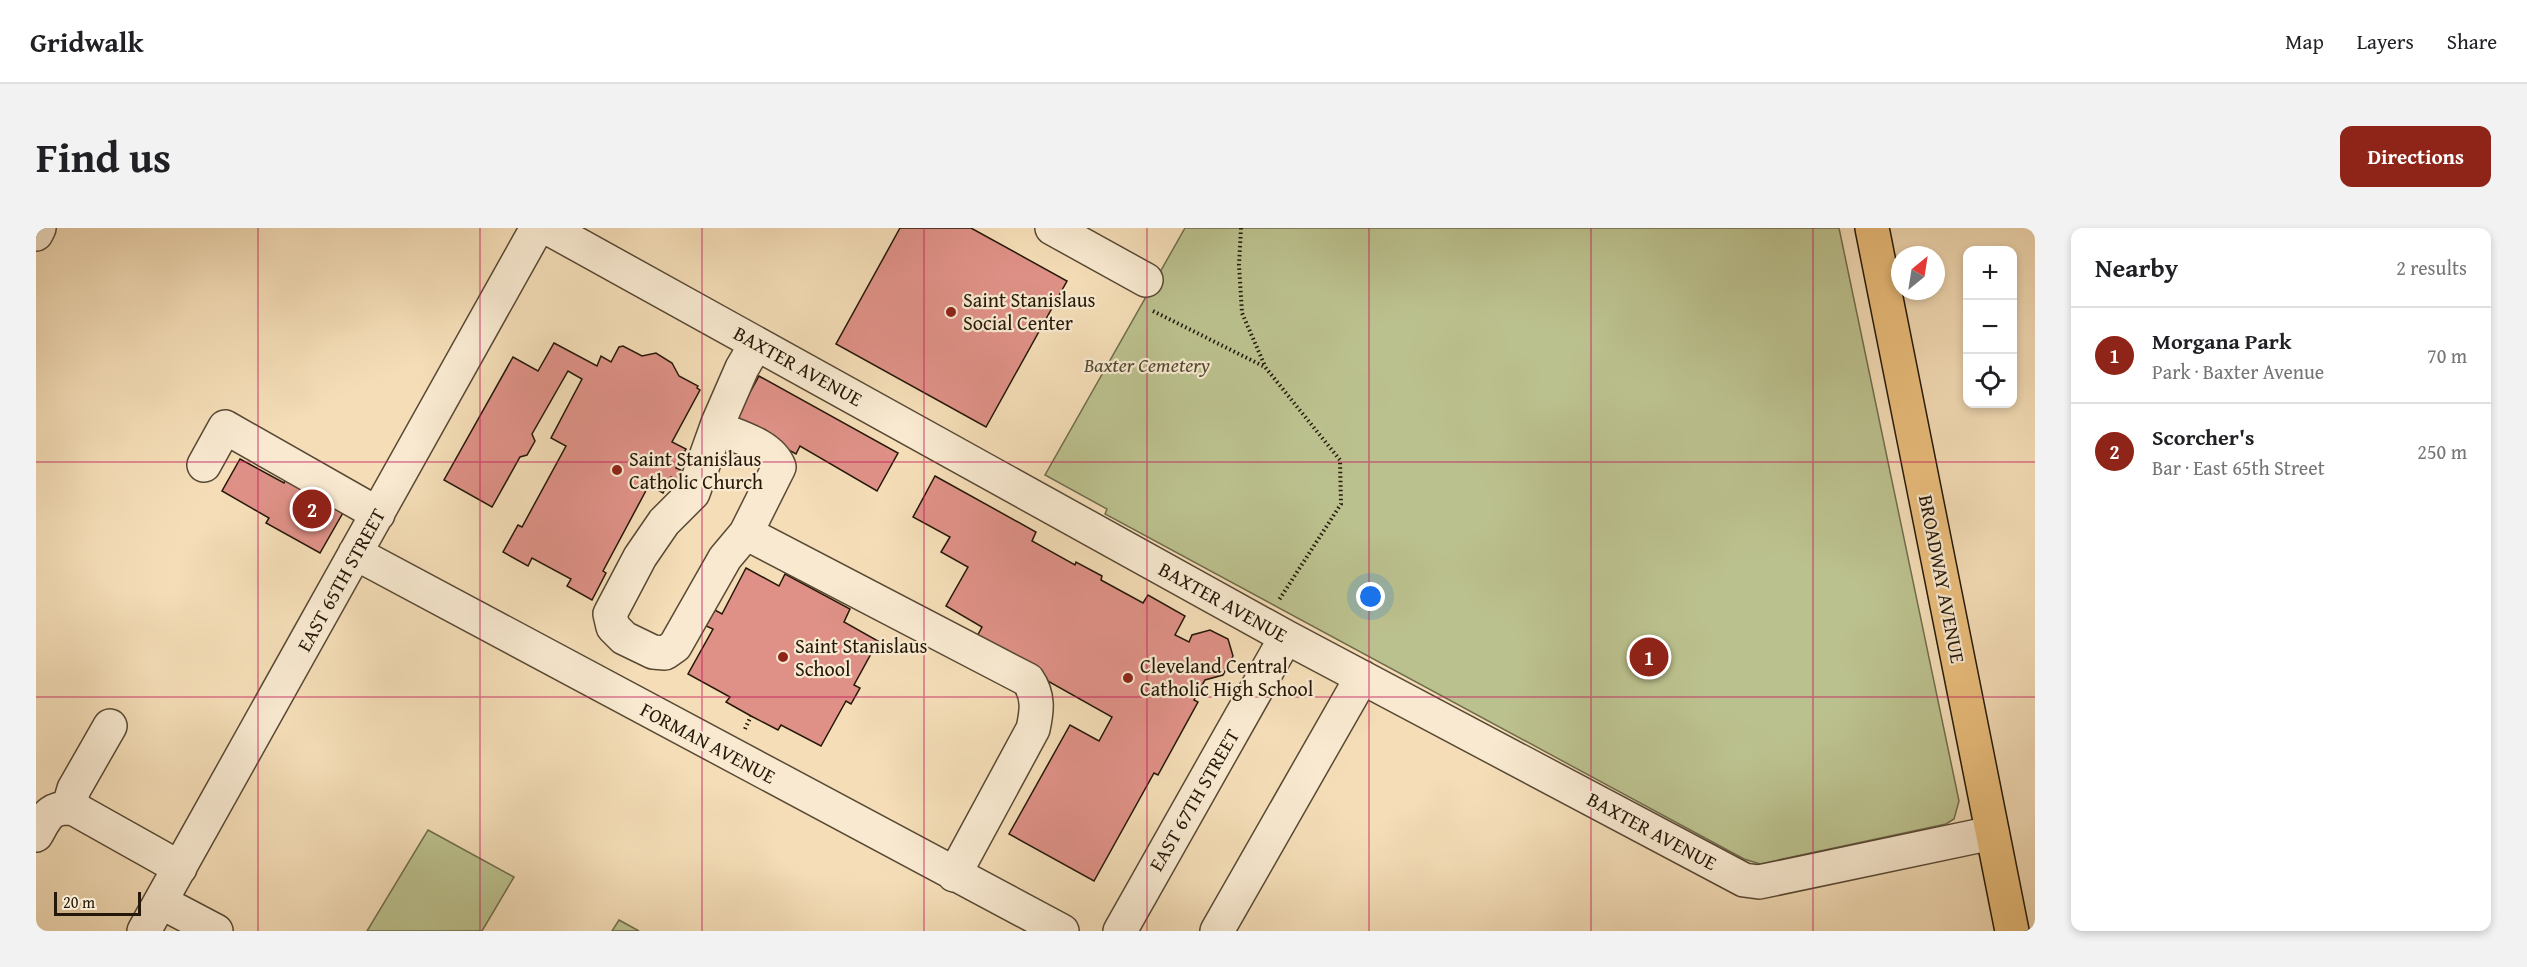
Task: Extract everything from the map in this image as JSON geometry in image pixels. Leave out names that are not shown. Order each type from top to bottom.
[{"type":"main road","name":"BROADWAY AVENUE","points":[[1872,228],[2012,931]]},
{"type":"street","points":[[36,234],[39,228]]},
{"type":"street","name":"EAST 65TH STREET","points":[[144,931],[537,228]]},
{"type":"street","name":"BAXTER AVENUE","points":[[548,228],[1286,637],[1744,880],[1759,882],[1992,833]]},
{"type":"street","points":[[1052,228],[1149,295]]},
{"type":"street","points":[[717,428],[768,451],[775,457],[779,467],[746,533],[725,558],[675,646],[665,653],[653,652],[624,638],[613,627],[610,614],[640,557],[663,522],[693,493],[717,428],[742,368],[756,344]]},
{"type":"street","points":[[204,465],[225,427],[378,514]]},
{"type":"street","points":[[746,533],[1009,670],[1028,681],[1034,689],[1037,703],[1033,729],[954,875]]},
{"type":"street","name":"FORMAN AVENUE","points":[[355,554],[1062,931]]},
{"type":"street","name":"EAST 67TH STREET","points":[[1119,931],[1286,637]]},
{"type":"street","points":[[1217,931],[1362,677]]},
{"type":"street","points":[[73,808],[71,799],[74,789],[110,726]]},
{"type":"street","points":[[36,836],[48,814],[59,807],[73,808],[180,868]]},
{"type":"street","points":[[161,902],[216,931]]},
{"type":"path","points":[[1241,228],[1239,265],[1242,313],[1265,367],[1340,460],[1341,504],[1275,605]]},
{"type":"path","points":[[1149,295],[1265,367]]},
{"type":"path","points":[[744,732],[752,716]]},
{"type":"green space","name":"Baxter Cemetery","points":[[1185,228],[1839,228],[1959,801],[1954,819],[1946,824],[1760,864],[1744,859],[1105,514],[1107,509],[1045,475]]},
{"type":"green space","points":[[428,830],[514,877],[482,931],[367,931]]},
{"type":"green space","points":[[619,920],[639,931],[612,931]]},
{"type":"building","name":"Saint Stanislaus Social Center","points":[[900,228],[971,228],[1067,281],[986,427],[836,344]]},
{"type":"building","name":"Saint Stanislaus Catholic Church","points":[[554,343],[597,366],[601,356],[611,362],[619,347],[623,346],[642,356],[656,353],[672,363],[679,376],[698,386],[700,390],[672,442],[686,449],[676,468],[685,472],[680,481],[671,477],[663,493],[649,485],[603,571],[606,573],[592,600],[567,586],[571,579],[532,558],[528,566],[503,552],[518,525],[522,527],[566,446],[551,438],[582,379],[568,371],[532,434],[535,441],[527,455],[520,457],[492,507],[444,480],[513,357],[538,371]]},
{"type":"building","points":[[759,376],[898,453],[877,491],[800,446],[796,454],[735,420]]},
{"type":"building","points":[[240,459],[284,483],[286,478],[344,511],[320,553],[266,523],[269,518],[222,491]]},
{"type":"building","name":"Cleveland Central Catholic High School","points":[[935,476],[1036,532],[1032,541],[1075,565],[1076,562],[1102,576],[1101,580],[1143,603],[1148,595],[1185,616],[1175,635],[1189,642],[1192,635],[1210,630],[1228,639],[1233,656],[1223,675],[1205,680],[1194,700],[1198,702],[1158,775],[1154,773],[1094,881],[1009,834],[1070,725],[1099,741],[1112,717],[975,640],[982,627],[946,606],[968,567],[941,552],[950,537],[913,517]]},
{"type":"building","name":"Saint Stanislaus School","points":[[746,568],[779,586],[785,574],[850,609],[844,622],[878,641],[854,685],[860,688],[851,704],[846,701],[821,746],[781,725],[778,730],[751,716],[726,702],[730,697],[688,674],[713,629],[706,626],[715,610],[722,614]]},
{"type":"place","name":"Saint Stanislaus Social Center","points":[[951,312]]},
{"type":"place","name":"Saint Stanislaus Catholic Church","points":[[617,470]]},
{"type":"place","name":"Scorcher's","points":[[312,509]]},
{"type":"place","name":"Saint Stanislaus School","points":[[783,657]]},
{"type":"place","name":"Morgana Park","points":[[1649,657]]},
{"type":"place","name":"Cleveland Central Catholic High School","points":[[1128,678]]}]
